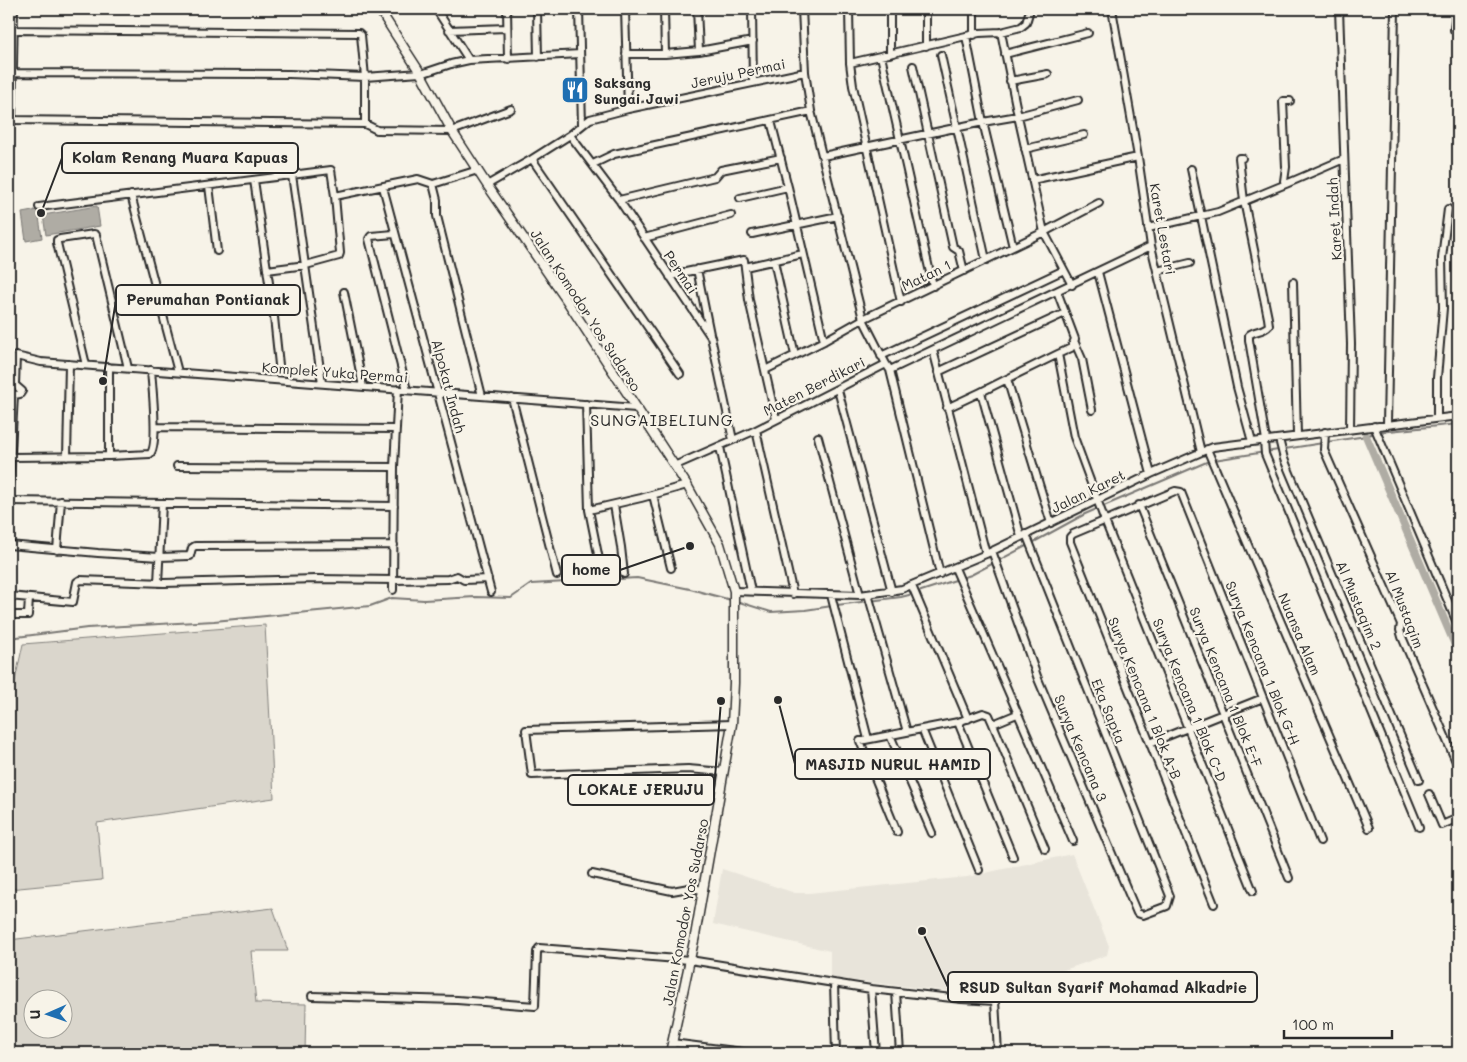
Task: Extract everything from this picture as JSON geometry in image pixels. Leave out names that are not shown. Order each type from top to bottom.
[{"type":"street","points":[[14,9],[11,30],[13,73],[10,120],[364,124],[377,130],[452,130],[511,109]]},
{"type":"street","name":"Jalan Komodor Yos Sudarso","points":[[379,9],[421,74],[452,130],[487,185],[567,300],[687,485],[720,544],[734,592],[732,724],[704,890],[670,1053]]},
{"type":"street","points":[[436,9],[469,60]]},
{"type":"street","points":[[507,9],[508,59]]},
{"type":"street","points":[[537,9],[538,57]]},
{"type":"street","points":[[580,9],[582,125]]},
{"type":"street","points":[[624,9],[628,109]]},
{"type":"street","points":[[664,9],[665,54]]},
{"type":"street","points":[[697,9],[698,51]]},
{"type":"street","points":[[752,9],[753,83]]},
{"type":"street","points":[[802,9],[805,72],[811,111],[863,320],[888,367],[940,574]]},
{"type":"street","points":[[849,9],[850,63],[853,86],[901,302]]},
{"type":"street","points":[[890,9],[890,54]]},
{"type":"street","points":[[926,9],[926,46]]},
{"type":"street","points":[[974,9],[974,35]]},
{"type":"street","name":"Karet Lestari","points":[[1112,9],[1138,157],[1151,246],[1206,451]]},
{"type":"street","name":"Karet Indah","points":[[1339,9],[1352,344],[1350,429]]},
{"type":"street","points":[[1387,424],[1396,9]]},
{"type":"street","points":[[1454,30],[1456,9]]},
{"type":"street","points":[[850,63],[966,36],[1001,32],[1022,27],[1026,23],[1029,13]]},
{"type":"street","points":[[449,30],[507,28]]},
{"type":"street","points":[[11,30],[359,34],[361,35],[365,77],[364,124]]},
{"type":"street","points":[[1001,32],[1010,81],[1044,232],[1072,285]]},
{"type":"street","points":[[1005,54],[1088,34]]},
{"type":"street","points":[[966,36],[1013,247]]},
{"type":"street","points":[[626,54],[665,54],[698,51],[753,41]]},
{"type":"street","points":[[13,73],[279,74],[365,77],[421,74],[469,60],[580,54]]},
{"type":"street","points":[[942,55],[956,128],[986,260]]},
{"type":"street","points":[[881,56],[933,286]]},
{"type":"street","points":[[913,66],[953,247],[958,251],[964,271]]},
{"type":"street","name":"Jeruju Permai","points":[[487,185],[570,135],[590,119],[628,109],[805,72]]},
{"type":"street","points":[[1010,81],[1048,74]]},
{"type":"street","points":[[823,156],[1018,116],[1078,100]]},
{"type":"street","points":[[1286,184],[1284,180],[1286,167],[1283,101],[1290,101]]},
{"type":"street","points":[[593,164],[614,154],[811,111]]},
{"type":"street","points":[[771,121],[824,341]]},
{"type":"street","name":"Permai","points":[[570,135],[619,200],[711,337],[733,440]]},
{"type":"street","points":[[1025,149],[1084,135]]},
{"type":"street","points":[[1032,180],[1138,157]]},
{"type":"street","points":[[619,200],[715,177],[722,170],[781,158]]},
{"type":"street","points":[[1242,158],[1238,158],[1244,201],[1269,325],[1266,329],[1252,333],[1249,340],[1265,442],[1265,454],[1419,827]]},
{"type":"street","points":[[532,159],[680,374]]},
{"type":"street","points":[[1148,228],[1218,212],[1344,159]]},
{"type":"street","points":[[1191,169],[1237,386],[1252,442]]},
{"type":"street","points":[[39,207],[331,170],[336,196],[340,253],[336,257],[306,265],[268,270]]},
{"type":"street","points":[[336,196],[418,180],[433,184],[478,170]]},
{"type":"street","points":[[292,174],[322,383]]},
{"type":"street","points":[[254,180],[268,270],[279,365]]},
{"type":"street","points":[[433,184],[437,216],[482,396]]},
{"type":"street","points":[[210,186],[217,251]]},
{"type":"street","name":"Alpokat Indah","points":[[383,187],[491,592]]},
{"type":"street","points":[[740,198],[788,187]]},
{"type":"street","points":[[131,195],[178,372]]},
{"type":"street","name":"Matan 1","points":[[765,370],[1099,204]]},
{"type":"street","points":[[1437,418],[1438,357],[1443,308],[1442,258],[1448,209]]},
{"type":"street","points":[[644,238],[731,215]]},
{"type":"street","points":[[752,234],[838,216]]},
{"type":"street","points":[[86,365],[57,240],[94,234],[96,235],[128,368]]},
{"type":"street","points":[[394,234],[371,236],[369,239],[407,390]]},
{"type":"street","name":"Maten Berdikari","points":[[674,466],[720,447],[888,367],[933,350],[1151,246]]},
{"type":"street","points":[[745,267],[803,254]]},
{"type":"street","points":[[670,277],[697,269],[744,260],[749,300],[776,419]]},
{"type":"street","points":[[774,261],[795,355]]},
{"type":"street","points":[[1157,271],[1190,263]]},
{"type":"street","points":[[697,269],[711,337]]},
{"type":"street","points":[[881,356],[1064,270]]},
{"type":"street","points":[[1098,272],[1150,474]]},
{"type":"street","points":[[1294,282],[1297,436]]},
{"type":"street","points":[[1057,291],[1082,359],[1092,410]]},
{"type":"street","points":[[344,292],[363,387]]},
{"type":"street","points":[[938,372],[1066,313]]},
{"type":"street","points":[[947,408],[1071,348],[1075,343]]},
{"type":"street","name":"Surya Kencana 3","points":[[933,350],[947,408],[990,554],[998,569],[1038,679],[1137,912],[1143,915],[1166,906],[1170,896]]},
{"type":"street","name":"Surya Kencana 1 Blok C-D","points":[[1058,354],[1074,437],[1098,503],[1253,890]]},
{"type":"street","name":"Komplek Yuka Permai","points":[[11,457],[14,396],[22,391],[15,385],[16,356],[32,361],[636,408]]},
{"type":"street","points":[[66,457],[69,364]]},
{"type":"street","points":[[109,367],[109,456]]},
{"type":"street","points":[[9,488],[11,457],[150,454],[154,449],[151,370]]},
{"type":"street","points":[[1007,379],[1051,523]]},
{"type":"street","points":[[393,590],[394,468],[398,389]]},
{"type":"street","points":[[838,390],[892,592]]},
{"type":"street","name":"Eka Sapta","points":[[981,392],[1025,536],[1170,896]]},
{"type":"street","points":[[512,398],[556,575]]},
{"type":"street","points":[[586,404],[589,510],[603,579]]},
{"type":"street","name":"Jalan Karet","points":[[734,592],[751,591],[832,598],[868,596],[913,588],[940,574],[956,570],[1051,523],[1098,503],[1150,474],[1220,445],[1280,441],[1297,436],[1458,416]]},
{"type":"street","points":[[154,427],[395,429]]},
{"type":"street","points":[[1374,427],[1458,625]]},
{"type":"street","points":[[756,430],[793,594]]},
{"type":"street","name":"Al Mustaqim","points":[[1325,433],[1324,450],[1401,624],[1402,637],[1458,766]]},
{"type":"street","points":[[818,437],[860,595]]},
{"type":"street","name":"Al Mustaqim 2","points":[[1280,441],[1284,459],[1419,780]]},
{"type":"street","points":[[720,447],[751,591]]},
{"type":"street","name":"Nuansa Alam","points":[[1206,451],[1215,468],[1369,828]]},
{"type":"street","points":[[177,466],[394,468]]},
{"type":"street","points":[[589,510],[687,485]]},
{"type":"street","name":"Surya Kencana 1 Blok A-B","points":[[1183,494],[1175,491],[1140,505],[1073,534],[1070,537],[1070,542],[1214,904]]},
{"type":"street","name":"Surya Kencana 1 Blok G-H","points":[[1183,494],[1320,841]]},
{"type":"street","points":[[653,495],[671,568]]},
{"type":"street","points":[[9,501],[394,506]]},
{"type":"street","points":[[57,550],[61,502]]},
{"type":"street","points":[[158,582],[162,503]]},
{"type":"street","points":[[614,504],[624,574]]},
{"type":"street","name":"Surya Kencana 1 Blok E-F","points":[[1140,505],[1289,878]]},
{"type":"street","points":[[9,545],[159,557],[187,556],[191,554],[192,548],[195,546],[394,546]]},
{"type":"street","points":[[956,570],[1073,841]]},
{"type":"street","points":[[9,596],[74,602],[77,582],[80,580],[158,582],[448,579],[457,576],[464,580],[488,578]]},
{"type":"street","points":[[913,588],[968,718]]},
{"type":"street","points":[[868,596],[906,732]]},
{"type":"street","points":[[13,615],[28,615],[29,598]]},
{"type":"street","points":[[832,598],[868,739]]},
{"type":"street","points":[[1150,743],[1263,698]]},
{"type":"street","points":[[897,832],[860,741],[958,722],[986,713],[993,724],[1045,850]]},
{"type":"street","points":[[993,724],[1017,714]]},
{"type":"street","points":[[958,722],[1013,857]]},
{"type":"street","points":[[724,772],[688,769],[532,775],[526,730],[732,724]]},
{"type":"street","points":[[922,729],[979,870]]},
{"type":"street","points":[[890,735],[932,833]]},
{"type":"street","points":[[1429,794],[1442,825],[1458,818]]},
{"type":"street","points":[[592,874],[672,892],[694,888],[704,890]]},
{"type":"street","points":[[312,996],[457,1000],[535,1006],[537,952],[540,948],[690,960],[871,989],[995,1001],[998,1053]]},
{"type":"street","points":[[834,984],[836,1053]]},
{"type":"street","points":[[871,989],[876,1053]]},
{"type":"street","points":[[896,992],[900,1053]]},
{"type":"street","points":[[672,1043],[751,1053]]},
{"type":"shaded area","points":[[97,206],[100,226],[46,235],[43,215]]},
{"type":"shaded area","points":[[38,210],[42,238],[26,241],[22,213]]},
{"type":"shaded area","points":[[265,625],[274,798],[97,823],[102,880],[9,889],[9,708],[23,644]]},
{"type":"shaded area","points":[[1072,854],[1109,946],[1107,955],[1033,981],[982,995],[830,978],[830,951],[713,924],[722,869],[795,893],[809,893],[967,877]]},
{"type":"shaded area","points":[[273,908],[288,951],[251,951],[256,1003],[306,1004],[305,1053],[9,1053],[9,940]]},
{"type":"waterway","points":[[1379,432],[1458,424]]},
{"type":"waterway","points":[[1327,442],[1374,433]]},
{"type":"waterway","points":[[1366,436],[1458,652]]},
{"type":"waterway","points":[[1214,460],[1323,443]]},
{"type":"waterway","points":[[1032,543],[1085,514],[1209,461]]},
{"type":"waterway","points":[[918,592],[971,575],[1028,545]]},
{"type":"waterway","points":[[9,638],[87,628],[214,621],[370,606],[392,598],[424,600],[475,597],[511,598],[531,584],[637,578],[731,600]]},
{"type":"waterway","points":[[837,605],[913,594]]},
{"type":"waterway","points":[[736,601],[771,612],[832,606]]},
{"type":"place","name":"Saksang Sungai Jawi","points":[[575,90]]},
{"type":"place","name":"Kolam Renang Muara Kapuas","points":[[41,213]]},
{"type":"place","name":"Perumahan Pontianak","points":[[103,381]]},
{"type":"place","name":"home","points":[[690,546]]},
{"type":"place","name":"MASJID NURUL HAMID","points":[[778,700]]},
{"type":"place","name":"LOKALE JERUJU","points":[[721,701]]},
{"type":"place","name":"RSUD Sultan Syarif Mohamad Alkadrie","points":[[922,931]]},
{"type":"district","name":"SUNGAIBELIUNG","points":[[662,419]]}]
